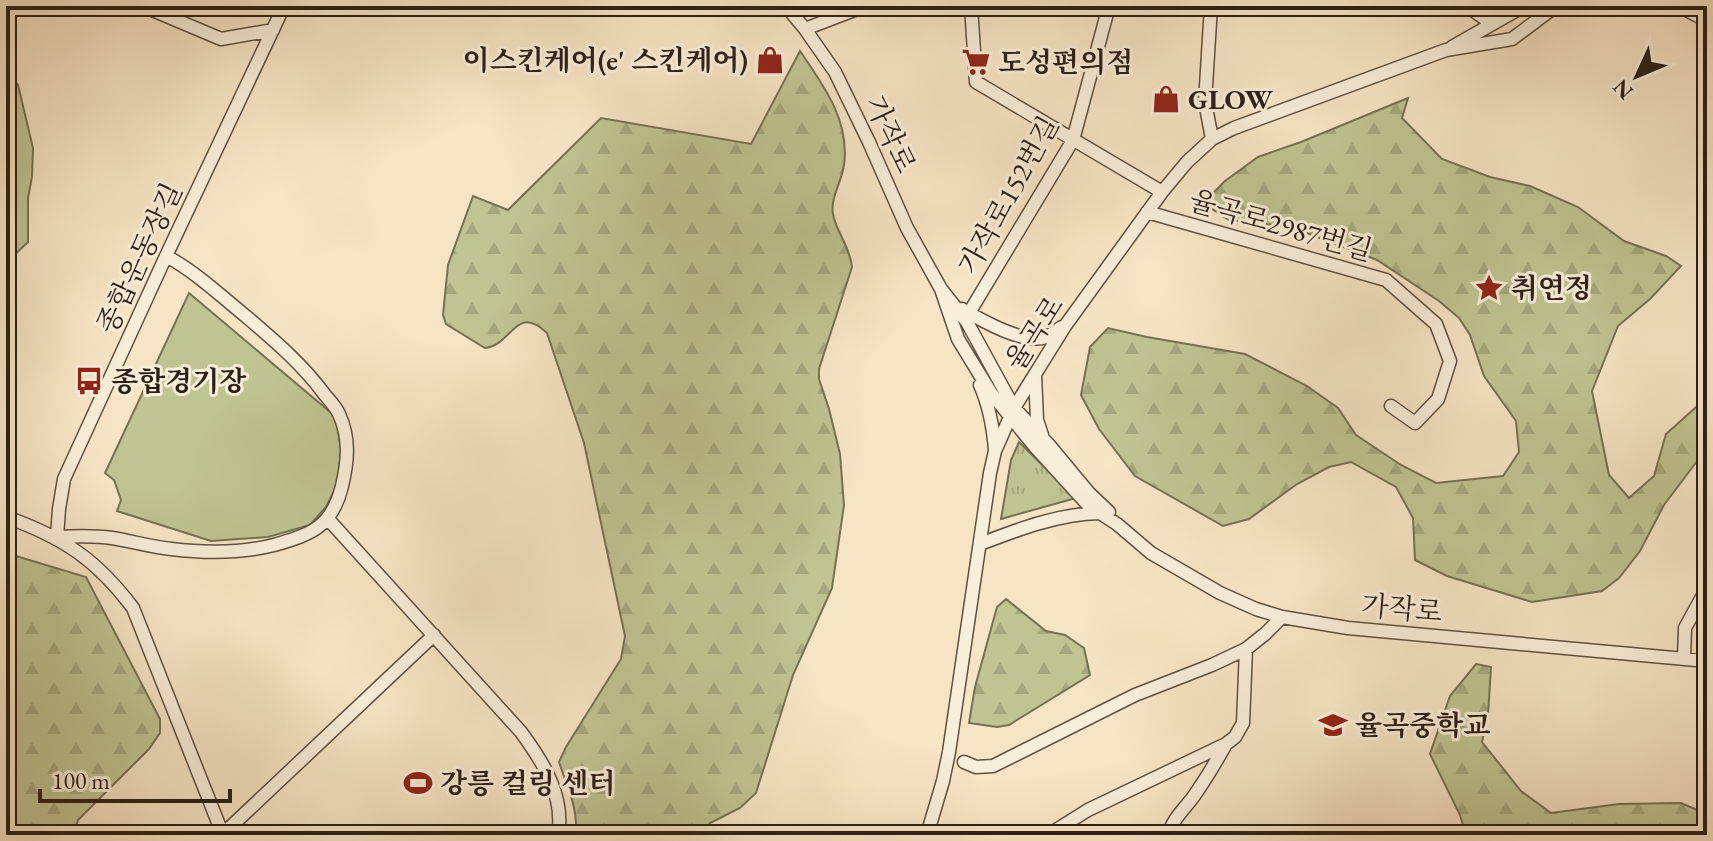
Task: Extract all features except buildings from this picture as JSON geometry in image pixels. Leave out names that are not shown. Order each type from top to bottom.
[{"type":"street","points":[[143,6],[221,39],[273,30]]},
{"type":"street","name":"종합운동장길","points":[[57,537],[64,479],[284,6]]},
{"type":"street","name":"가작로","points":[[786,6],[835,72],[907,228],[941,289],[967,322],[1012,413],[1089,506],[1117,524],[1151,553],[1220,593],[1282,617],[1348,628],[1707,661]]},
{"type":"street","points":[[805,29],[865,6]]},
{"type":"street","points":[[971,6],[976,82],[1162,192]]},
{"type":"street","name":"가작로152번길","points":[[969,313],[1073,140],[1109,6]]},
{"type":"street","points":[[1211,6],[1205,102],[1212,139]]},
{"type":"street","points":[[1467,6],[1492,24]]},
{"type":"street","name":"율곡로","points":[[927,835],[949,752],[995,451],[1012,413],[1065,326],[1147,212],[1187,162],[1212,139],[1234,128],[1446,50],[1524,6]]},
{"type":"street","name":"율곡로","points":[[1446,50],[1512,39],[1556,6]]},
{"type":"street","points":[[1687,8],[1707,21]]},
{"type":"street","name":"율곡로2987번길","points":[[1147,212],[1386,280],[1436,324],[1450,361],[1438,399],[1415,423],[1391,406]]},
{"type":"street","points":[[57,537],[110,537],[182,550],[244,550],[270,546],[316,530],[335,508],[348,449],[338,411],[292,356],[189,269],[166,256]]},
{"type":"street","name":"가작로","points":[[941,289],[958,339],[991,393],[1043,438],[1117,524]]},
{"type":"street","points":[[950,302],[999,329],[1030,337],[1043,339],[1065,326]]},
{"type":"street","points":[[958,339],[984,395],[995,451]]},
{"type":"street","points":[[1035,375],[1037,420],[1043,438]]},
{"type":"street","points":[[980,544],[1041,522],[1084,513],[1100,513]]},
{"type":"street","points":[[6,517],[57,537],[93,563],[133,608],[223,834],[434,635]]},
{"type":"street","points":[[328,519],[521,732],[541,759],[554,787],[560,822],[558,835]]},
{"type":"street","points":[[1684,658],[1685,628],[1707,588]]},
{"type":"street","points":[[964,762],[976,767],[993,766],[1135,695],[1246,649],[1282,617]]},
{"type":"street","points":[[1048,835],[1088,810],[1235,737],[1243,723],[1246,649]]},
{"type":"street","points":[[1169,835],[1176,817],[1197,793],[1226,744]]},
{"type":"green space","points":[[800,51],[833,105],[845,149],[833,208],[852,267],[819,369],[840,454],[844,505],[832,588],[793,675],[756,793],[740,808],[710,823],[704,835],[575,835],[574,808],[559,762],[621,659],[625,636],[584,443],[547,333],[528,322],[485,348],[446,324],[443,315],[448,265],[473,196],[508,210],[601,118],[751,144]]},
{"type":"green space","points":[[6,69],[18,85],[33,148],[28,242],[6,263]]},
{"type":"green space","points":[[1408,98],[1402,118],[1442,159],[1490,177],[1530,186],[1578,207],[1624,241],[1666,256],[1681,266],[1650,299],[1618,326],[1592,391],[1609,475],[1629,498],[1654,476],[1666,434],[1705,399],[1699,357],[1707,341],[1707,448],[1664,505],[1640,551],[1619,578],[1602,591],[1532,602],[1447,576],[1415,560],[1413,518],[1396,487],[1351,462],[1329,467],[1297,484],[1249,519],[1223,526],[1135,476],[1099,429],[1081,395],[1090,347],[1108,328],[1245,354],[1307,386],[1338,408],[1356,435],[1401,465],[1436,483],[1503,476],[1519,452],[1516,421],[1484,376],[1470,335],[1459,318],[1377,260],[1291,227],[1229,220],[1203,203],[1225,181],[1258,157]]},
{"type":"green space","points":[[189,293],[336,417],[341,450],[338,483],[326,507],[310,525],[268,537],[211,541],[117,511],[121,500],[114,480],[105,473]]},
{"type":"green space","points":[[1019,442],[1076,498],[1001,519],[1011,460]]},
{"type":"green space","points":[[6,553],[86,577],[160,719],[160,733],[149,749],[78,820],[75,831],[78,835],[6,835]]},
{"type":"green space","points":[[1006,599],[1046,631],[1065,635],[1084,648],[1090,675],[1009,725],[997,727],[969,723],[975,687],[997,607]]},
{"type":"green space","points":[[1476,664],[1491,667],[1488,715],[1482,742],[1521,791],[1551,813],[1619,804],[1681,803],[1707,814],[1707,835],[1466,835],[1460,815],[1430,754],[1450,696]]},
{"type":"place","name":"이스킨케어(e' 스킨케어)","points":[[770,60]]},
{"type":"place","name":"도성편의점","points":[[976,62]]},
{"type":"place","name":"GLOW","points":[[1166,99]]},
{"type":"place","name":"취연정","points":[[1489,288]]},
{"type":"place","name":"종합경기장","points":[[89,381]]},
{"type":"place","name":"율곡중학교","points":[[1333,725]]},
{"type":"place","name":"강릉 컬링 센터","points":[[418,783]]}]
